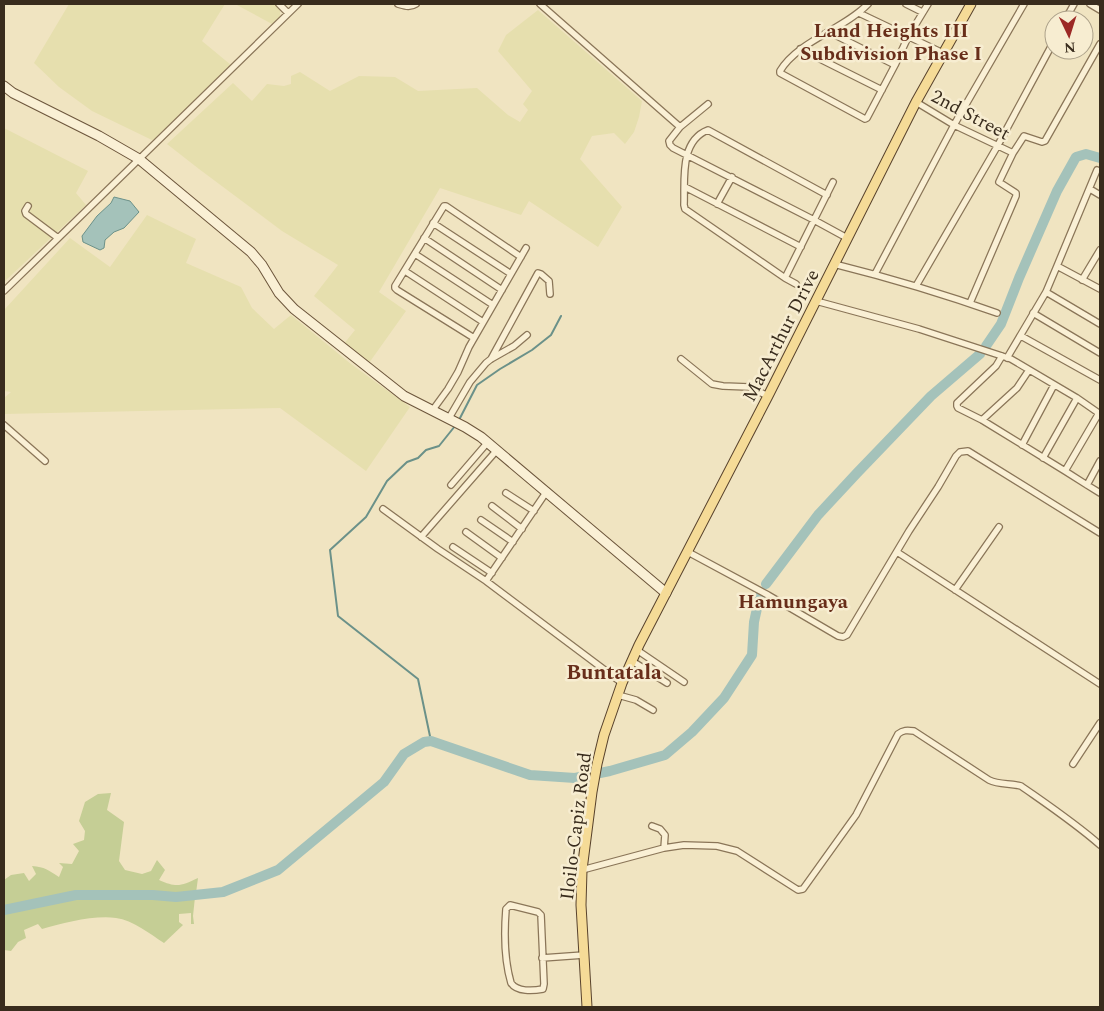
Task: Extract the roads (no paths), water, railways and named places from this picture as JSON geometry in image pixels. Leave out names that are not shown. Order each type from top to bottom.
[{"type":"main road","name":"MacArthur Drive","points":[[622,683],[637,650],[916,102],[971,4]]},
{"type":"main road","name":"Iloilo-Capiz Road","points":[[587,1007],[581,905],[582,870],[597,764],[604,735],[622,683]]},
{"type":"street","points":[[279,4],[288,13]]},
{"type":"street","points":[[4,291],[298,4]]},
{"type":"street","points":[[398,4],[412,6],[416,4]]},
{"type":"street","points":[[540,4],[680,127]]},
{"type":"street","points":[[868,4],[859,13],[800,50],[781,68],[780,73],[865,119],[882,90],[908,37],[928,4]]},
{"type":"street","points":[[906,4],[922,12]]},
{"type":"street","points":[[875,274],[954,125],[1024,4]]},
{"type":"street","points":[[1090,4],[1100,10]]},
{"type":"street","points":[[859,13],[943,53]]},
{"type":"street","points":[[829,32],[895,65]]},
{"type":"street","points":[[970,304],[1016,196],[1016,193],[999,181],[1013,153],[1024,136],[1042,142],[1045,141],[1100,44]]},
{"type":"street","points":[[800,50],[882,90]]},
{"type":"street","points":[[916,286],[998,145],[1044,60]]},
{"type":"street","points":[[4,86],[13,93],[99,136],[139,159],[251,252],[262,265],[279,293],[294,310],[404,396],[466,427],[488,442],[666,594]]},
{"type":"street","name":"2nd Street","points":[[916,102],[954,125],[1013,153]]},
{"type":"street","points":[[708,104],[680,127],[669,141],[673,148],[847,238]]},
{"type":"street","points":[[796,284],[685,209],[686,154],[693,141],[705,131],[711,131],[827,195]]},
{"type":"street","points":[[1097,170],[1046,292],[1021,336],[1005,357],[957,403],[957,406],[1100,493]]},
{"type":"street","points":[[717,204],[732,177]]},
{"type":"street","points":[[785,278],[833,182]]},
{"type":"street","points":[[685,187],[801,247]]},
{"type":"street","points":[[1090,189],[1100,195]]},
{"type":"street","points":[[28,206],[25,211],[26,214],[58,238]]},
{"type":"street","points":[[474,338],[397,290],[395,286],[442,208],[446,206],[521,257]]},
{"type":"street","points":[[433,223],[511,274]]},
{"type":"street","points":[[424,238],[502,290]]},
{"type":"street","points":[[432,411],[458,372],[469,347],[526,248]]},
{"type":"street","points":[[1082,280],[1100,250]]},
{"type":"street","points":[[415,254],[493,305]]},
{"type":"street","points":[[834,264],[916,286],[997,313]]},
{"type":"street","points":[[1057,266],[1100,289]]},
{"type":"street","points":[[405,271],[483,322]]},
{"type":"street","points":[[491,359],[538,273],[549,281],[550,294]]},
{"type":"street","points":[[1046,292],[1100,324]]},
{"type":"street","points":[[816,301],[919,329],[1005,357],[1077,398],[1099,414],[1065,471]]},
{"type":"street","points":[[1034,313],[1100,353]]},
{"type":"street","points":[[451,420],[470,382],[486,363],[514,346],[527,335]]},
{"type":"street","points":[[1021,336],[1100,380]]},
{"type":"street","points":[[681,359],[712,384],[748,387],[768,396]]},
{"type":"street","points":[[982,420],[1017,388],[1029,370]]},
{"type":"street","points":[[1022,445],[1054,385]]},
{"type":"street","points":[[1043,458],[1077,398]]},
{"type":"street","points":[[4,425],[45,460]]},
{"type":"street","points":[[451,485],[488,442]]},
{"type":"street","points":[[421,537],[497,450]]},
{"type":"street","points":[[688,552],[768,595],[838,636],[843,637],[847,635],[918,517],[960,452],[968,451],[1100,533]]},
{"type":"street","points":[[1087,485],[1100,461]]},
{"type":"street","points":[[486,581],[547,492]]},
{"type":"street","points":[[506,494],[534,511]]},
{"type":"street","points":[[492,506],[522,529]]},
{"type":"street","points":[[383,509],[486,581],[622,683]]},
{"type":"street","points":[[481,520],[513,542]]},
{"type":"street","points":[[955,590],[999,527]]},
{"type":"street","points":[[466,532],[502,558]]},
{"type":"street","points":[[454,547],[492,573]]},
{"type":"street","points":[[897,552],[1100,684]]},
{"type":"street","points":[[637,650],[684,682]]},
{"type":"street","points":[[632,661],[667,684]]},
{"type":"street","points":[[618,695],[636,700],[653,710]]},
{"type":"street","points":[[1073,764],[1100,723]]},
{"type":"street","points":[[582,870],[664,848],[692,845],[717,846],[737,851],[798,890],[803,889],[856,815],[898,734],[907,730],[914,731],[994,783],[1021,786],[1061,813],[1100,845]]},
{"type":"street","points":[[652,826],[660,829],[665,835],[664,848]]},
{"type":"street","points":[[508,906],[540,914],[542,958],[543,989],[528,990],[513,986],[505,959],[506,912],[508,906]]},
{"type":"street","points":[[542,958],[584,955]]},
{"type":"water","points":[[114,197],[130,201],[139,212],[124,228],[114,232],[105,240],[104,248],[100,250],[83,242],[82,236]]},
{"type":"waterway","points":[[986,346],[1001,324],[1057,191],[1076,157],[1086,154],[1100,158]]},
{"type":"waterway","points":[[459,420],[477,385],[532,350],[551,335],[561,316]]},
{"type":"waterway","points":[[766,584],[818,515],[857,473],[931,396],[980,354]]},
{"type":"waterway","points":[[431,741],[418,679],[338,616],[330,550],[366,517],[387,481],[407,462],[418,458],[426,450],[439,446],[455,426]]},
{"type":"waterway","points":[[4,910],[76,895],[153,895],[176,897],[223,892],[278,870],[384,782],[404,754],[424,742],[431,741],[530,775],[575,778],[610,771],[665,755],[692,732],[724,698],[752,655],[754,622],[760,595]]},
{"type":"district","name":"Land Heights III Subdivision Phase I","points":[[891,42]]},
{"type":"district","name":"Hamungaya","points":[[793,601]]},
{"type":"district","name":"Buntatala","points":[[614,672]]}]
